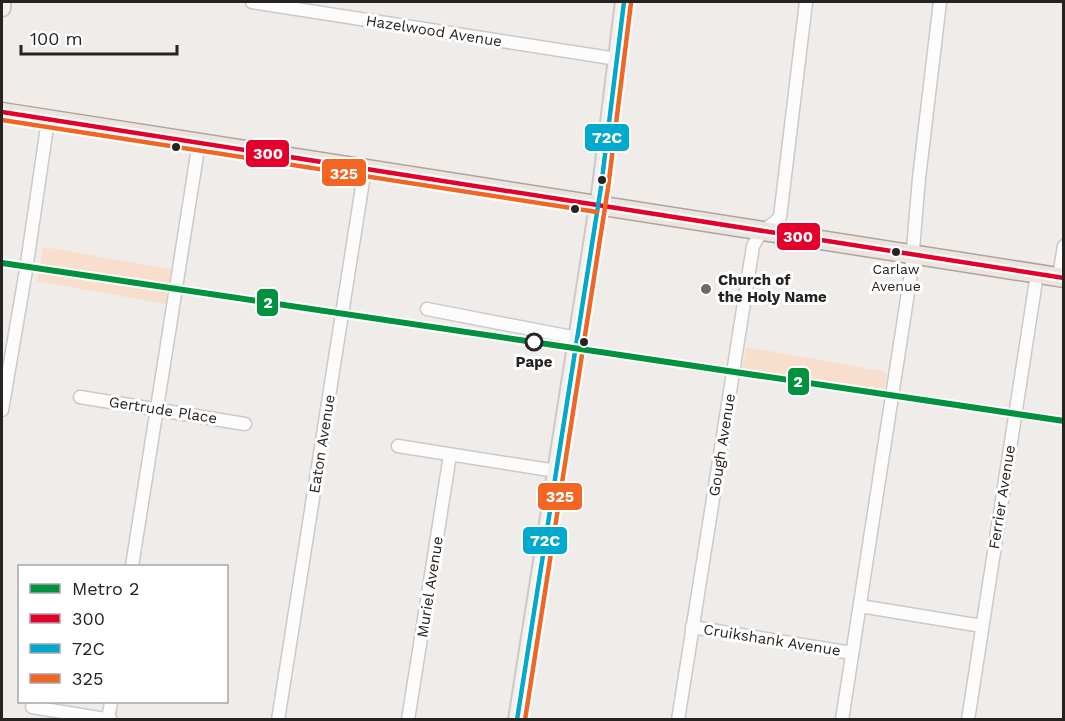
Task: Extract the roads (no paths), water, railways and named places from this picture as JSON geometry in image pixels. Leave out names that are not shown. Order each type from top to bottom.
[{"type":"main road","points":[[2,2],[2,8]]},
{"type":"main road","points":[[517,720],[598,205],[624,2]]},
{"type":"main road","points":[[2,112],[1061,278]]},
{"type":"street","name":"Hazelwood Avenue","points":[[252,2],[617,58]]},
{"type":"street","name":"Gough Avenue","points":[[678,720],[753,246],[762,231],[780,217],[806,2]]},
{"type":"street","points":[[842,720],[912,254],[940,2]]},
{"type":"street","points":[[2,410],[48,120]]},
{"type":"street","points":[[132,565],[199,142]]},
{"type":"street","name":"Eaton Avenue","points":[[278,720],[365,168]]},
{"type":"street","points":[[1061,278],[1064,246]]},
{"type":"street","name":"Ferrier Avenue","points":[[968,720],[1037,274]]},
{"type":"street","points":[[427,309],[577,338]]},
{"type":"street","name":"Gertrude Place","points":[[80,397],[245,424]]},
{"type":"street","points":[[398,447],[556,471]]},
{"type":"street","name":"Muriel Avenue","points":[[408,720],[450,455]]},
{"type":"street","points":[[860,606],[982,626]]},
{"type":"street","name":"Cruikshank Avenue","points":[[692,627],[852,653]]},
{"type":"street","points":[[32,707],[109,719],[111,703]]},
{"type":"metro line","name":"2","points":[[2,263],[1064,421]]},
{"type":"place","name":"Carlaw Avenue","points":[[896,252]]},
{"type":"place","name":"Church of the Holy Name","points":[[706,289]]},
{"type":"place","name":"Pape","points":[[534,342]]}]
